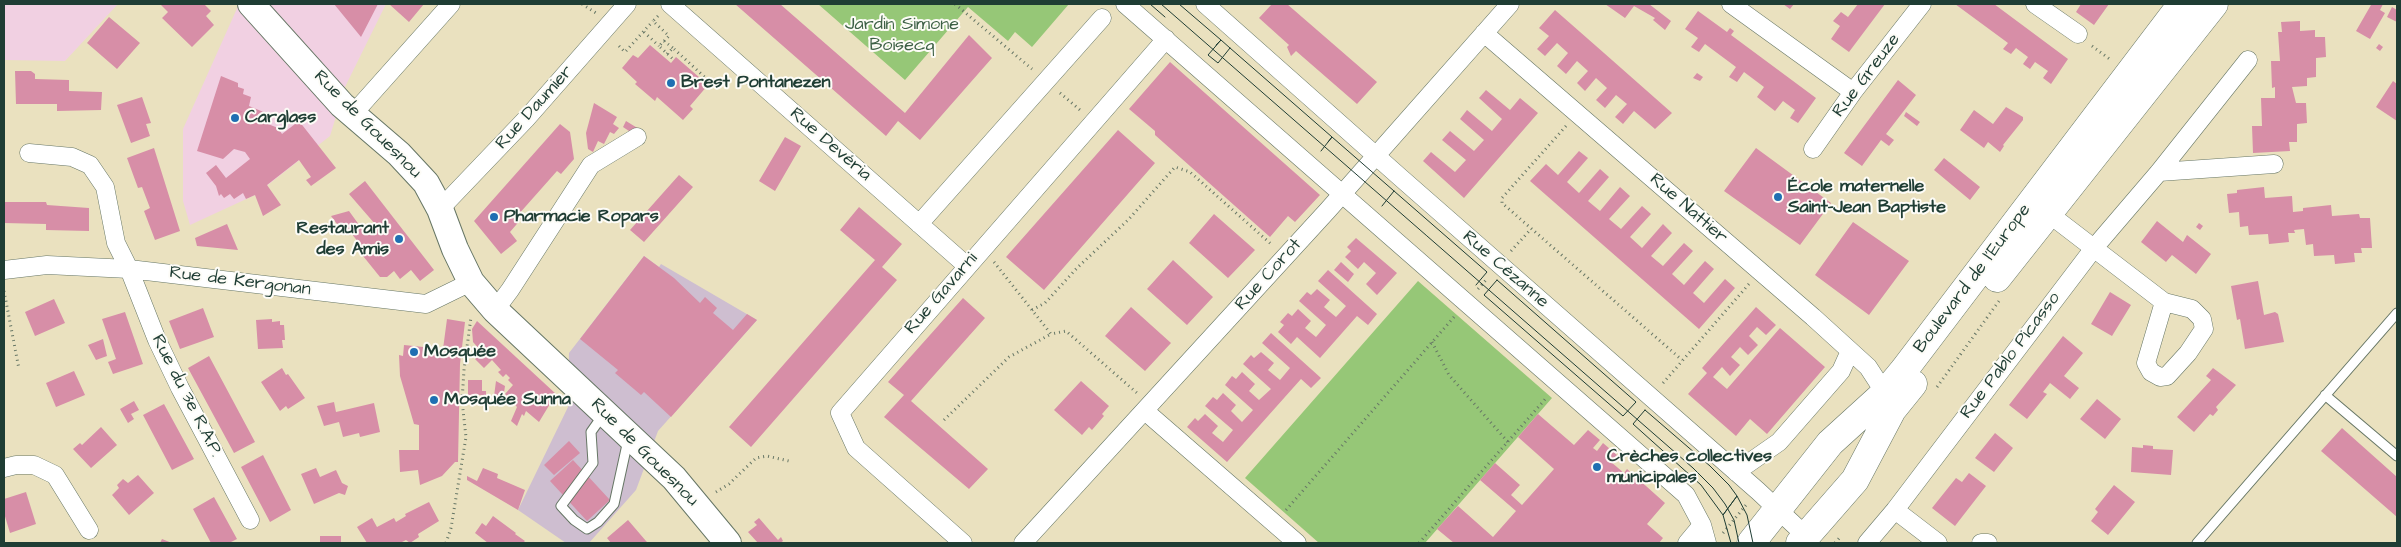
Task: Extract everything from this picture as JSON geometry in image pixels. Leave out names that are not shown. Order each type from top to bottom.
[{"type":"main road","name":"Boulevard de l'Europe","points":[[1803,540],[1834,507],[1855,480],[1892,410],[2040,207],[2182,4]]},
{"type":"main road","name":"Boulevard de l'Europe","points":[[1751,543],[1830,442],[1884,393],[2214,4]]},
{"type":"street","name":"Rue de Gouesnou","points":[[251,4],[352,114],[411,165],[426,183],[440,209],[455,249],[471,282],[495,310],[674,478],[728,543]]},
{"type":"street","points":[[352,114],[451,4]]},
{"type":"street","name":"Rue Daumier","points":[[440,209],[526,119],[627,4]]},
{"type":"street","points":[[1125,4],[1686,495],[1702,525],[1714,540]]},
{"type":"street","name":"Rue Corot","points":[[1023,543],[1343,193],[1510,4]]},
{"type":"street","points":[[1731,4],[1853,92]]},
{"type":"street","name":"Rue Greuze","points":[[1813,149],[1853,92],[1922,4]]},
{"type":"street","points":[[2043,6],[2078,34]]},
{"type":"street","name":"Rue Cézanne","points":[[1215,7],[1375,156],[1758,491],[1778,510],[1803,540]]},
{"type":"street","name":"Rue Devéria","points":[[665,9],[966,266]]},
{"type":"street","points":[[919,224],[1102,18]]},
{"type":"street","name":"Rue Nattier","points":[[1484,33],[1868,367],[1884,393]]},
{"type":"street","name":"Rue Gavarni","points":[[963,543],[856,448],[840,413],[966,266],[1166,39]]},
{"type":"street","name":"Rue Pablo Picasso","points":[[1867,543],[1895,510],[2094,248],[2159,172],[2248,60]]},
{"type":"street","points":[[495,310],[591,165],[637,137]]},
{"type":"street","name":"Rue du 3e R.A.P.","points":[[28,153],[72,157],[90,166],[105,187],[116,243],[129,269],[157,340],[250,520]]},
{"type":"street","points":[[2159,172],[2274,164]]},
{"type":"street","points":[[2040,207],[2164,302]]},
{"type":"street","name":"Rue de Kergonan","points":[[4,270],[47,264],[129,269],[426,304],[471,282]]},
{"type":"street","points":[[1736,472],[1779,442],[1841,371],[1850,351]]},
{"type":"street","points":[[1148,408],[1297,543]]},
{"type":"street","points":[[4,468],[16,465],[34,465],[55,475],[90,530]]},
{"type":"street","points":[[1895,510],[1938,543]]},
{"type":"street","points":[[1687,543],[1702,525]]},
{"type":"street","points":[[1981,543],[1988,543]]},
{"type":"lane","points":[[2197,543],[2397,313]]},
{"type":"lane","points":[[2325,395],[2397,456]]},
{"type":"lane","points":[[605,412],[592,432],[593,463],[561,506],[574,520],[587,529],[598,522],[614,504],[629,435]]},
{"type":"path","points":[[582,4],[596,14]]},
{"type":"path","points":[[955,4],[1094,121]]},
{"type":"path","points":[[618,46],[625,52],[665,9]]},
{"type":"path","points":[[653,21],[669,36],[659,46]]},
{"type":"path","points":[[644,32],[674,60]]},
{"type":"path","points":[[2078,34],[2112,61]]},
{"type":"path","points":[[664,41],[710,82]]},
{"type":"path","points":[[667,54],[673,48]]},
{"type":"path","points":[[1578,113],[1502,198],[1502,203],[1682,360]]},
{"type":"path","points":[[1032,310],[1045,303],[1128,220],[1174,167],[1190,172],[1286,256]]},
{"type":"path","points":[[1512,250],[1531,229]]},
{"type":"path","points":[[983,248],[1051,334]]},
{"type":"path","points":[[446,543],[451,528],[466,438],[462,401],[464,370],[473,311],[471,282]]},
{"type":"path","points":[[1668,378],[1751,282]]},
{"type":"path","points":[[4,292],[19,369]]},
{"type":"path","points":[[1274,524],[1467,302]]},
{"type":"path","points":[[944,420],[1009,357],[1051,334],[1066,331],[1148,408]]},
{"type":"path","points":[[1432,342],[1449,375],[1508,442]]},
{"type":"path","points":[[1419,543],[1559,383]]},
{"type":"path","points":[[696,504],[729,484],[756,458],[767,456],[789,461]]},
{"type":"path","points":[[1714,540],[1758,491]]},
{"type":"shaded area","points":[[4,4],[118,4],[65,61],[4,60]]},
{"type":"shaded area","points":[[239,4],[386,4],[345,87],[330,136],[255,195],[190,225],[183,201],[183,129]]},
{"type":"shaded area","points":[[644,256],[659,267],[661,264],[757,320],[658,431],[636,490],[589,543],[566,543],[518,510],[568,407],[569,353]]},
{"type":"green space","name":"Jardin Simone Boisecq","points":[[818,4],[1069,4],[1032,47],[1015,32],[1008,41],[968,7],[905,80]]},
{"type":"green space","points":[[1418,281],[1552,398],[1425,543],[1319,543],[1245,478]]},
{"type":"building","points":[[160,4],[204,4],[211,11],[206,16],[214,25],[192,47],[162,18],[168,12]]},
{"type":"building","points":[[334,4],[378,4],[361,37]]},
{"type":"building","points":[[389,4],[424,4],[409,22]]},
{"type":"building","points":[[735,4],[780,4],[905,113],[969,35],[992,58],[920,140],[898,121],[886,136]]},
{"type":"building","points":[[1272,4],[1287,4],[1377,82],[1357,104],[1296,51],[1291,56],[1287,47],[1289,45],[1259,18]]},
{"type":"building","points":[[1605,4],[1649,4],[1671,21],[1665,30],[1653,20],[1655,18],[1634,6],[1625,18]]},
{"type":"building","points":[[1783,4],[1794,4],[1790,9]]},
{"type":"building","points":[[1858,4],[1885,4],[1849,52],[1831,39],[1840,26],[1833,21],[1841,12],[1848,17]]},
{"type":"building","points":[[1955,4],[1994,4],[2068,59],[2051,84],[2043,78],[2048,71],[2035,62],[2030,69],[2023,64],[2028,57],[2016,48],[2011,54],[2003,49],[2008,43]]},
{"type":"building","points":[[2081,4],[2109,4],[2094,25],[2076,12]]},
{"type":"building","points":[[2368,4],[2383,4],[2380,10],[2385,13],[2370,39],[2356,31],[2371,5]]},
{"type":"building","points":[[2392,7],[2397,10],[2397,22],[2387,17]]},
{"type":"building","points":[[1555,10],[1672,113],[1655,129],[1634,111],[1623,124],[1615,117],[1627,104],[1616,95],[1605,108],[1596,100],[1607,88],[1596,78],[1585,91],[1577,83],[1588,71],[1577,61],[1566,74],[1557,66],[1568,53],[1557,43],[1545,56],[1537,49],[1549,36],[1539,28]]},
{"type":"building","points":[[1698,11],[1727,32],[1730,28],[1734,31],[1731,35],[1816,98],[1798,123],[1790,118],[1795,110],[1783,101],[1775,111],[1757,97],[1764,87],[1744,72],[1737,82],[1729,77],[1736,67],[1705,44],[1699,52],[1691,47],[1698,38],[1685,29]]},
{"type":"building","points":[[109,17],[140,43],[117,69],[87,43]]},
{"type":"building","points":[[2300,21],[2300,31],[2315,30],[2315,37],[2325,37],[2326,57],[2316,58],[2316,77],[2307,78],[2307,86],[2292,87],[2296,103],[2306,103],[2307,123],[2297,124],[2297,142],[2289,142],[2290,151],[2253,153],[2252,126],[2262,126],[2261,98],[2275,98],[2275,87],[2272,88],[2271,61],[2280,61],[2278,32],[2282,32],[2281,22]]},
{"type":"building","points":[[2379,44],[2383,47],[2380,51],[2376,48]]},
{"type":"building","name":"Brest Pontanezen","points":[[650,45],[671,63],[676,57],[708,85],[690,106],[693,109],[683,120],[657,97],[655,101],[635,84],[637,82],[622,68],[633,55],[638,58]]},
{"type":"building","points":[[1170,62],[1320,195],[1295,222],[1288,216],[1270,237],[1155,135],[1155,131],[1129,109]]},
{"type":"building","points":[[15,71],[31,71],[35,74],[35,79],[69,80],[69,91],[102,92],[101,110],[57,111],[57,104],[16,104]]},
{"type":"building","points":[[1697,73],[1703,77],[1700,81],[1693,78]]},
{"type":"building","points":[[221,76],[238,83],[238,87],[244,89],[243,94],[251,97],[249,106],[266,113],[263,122],[278,128],[282,134],[299,121],[336,168],[311,186],[306,180],[311,177],[299,160],[267,185],[281,205],[263,216],[255,195],[246,199],[243,193],[234,199],[230,194],[224,198],[221,194],[219,196],[216,186],[206,173],[216,165],[226,178],[250,159],[245,152],[234,149],[223,159],[197,151]]},
{"type":"building","points":[[1898,80],[1916,95],[1886,134],[1894,140],[1889,146],[1881,140],[1862,166],[1844,153]]},
{"type":"building","points":[[2393,81],[2397,84],[2397,121],[2376,107]]},
{"type":"building","points":[[1486,90],[1510,110],[1520,98],[1538,113],[1464,198],[1423,161],[1431,152],[1455,172],[1466,160],[1442,140],[1450,131],[1474,151],[1484,140],[1460,119],[1467,110],[1492,131],[1502,119],[1479,98]]},
{"type":"building","points":[[142,97],[151,123],[146,124],[150,136],[131,143],[117,105]]},
{"type":"building","points":[[594,103],[617,117],[613,124],[619,128],[614,134],[610,132],[604,144],[598,141],[593,152],[588,149],[586,133]]},
{"type":"building","points":[[2006,107],[2023,117],[2023,120],[2003,145],[2000,152],[1988,142],[1984,148],[1960,130],[1974,110],[1993,124]]},
{"type":"building","points":[[1906,112],[1920,122],[1917,126],[1904,116]]},
{"type":"building","points":[[626,121],[639,129],[632,133],[623,127]]},
{"type":"building","points":[[560,124],[570,132],[574,159],[561,174],[557,171],[518,215],[522,218],[510,232],[517,241],[501,254],[474,221]]},
{"type":"building","points":[[1118,130],[1155,163],[1044,290],[1006,257]]},
{"type":"building","points":[[785,137],[801,146],[775,191],[759,181]]},
{"type":"building","points":[[154,148],[180,231],[155,240],[144,211],[150,208],[142,187],[138,188],[127,158]]},
{"type":"building","name":"École maternelle Saint-Jean Baptiste","points":[[1756,148],[1831,203],[1800,245],[1724,191]]},
{"type":"building","points":[[1579,151],[1588,158],[1567,182],[1579,193],[1600,169],[1609,177],[1588,201],[1600,211],[1620,187],[1630,196],[1609,219],[1621,229],[1642,206],[1651,214],[1630,237],[1642,248],[1663,224],[1672,233],[1651,256],[1663,266],[1684,243],[1693,251],[1672,274],[1684,285],[1705,261],[1714,269],[1693,293],[1704,303],[1725,279],[1735,288],[1699,329],[1530,181],[1546,164],[1558,175]]},
{"type":"building","points":[[1944,158],[1980,187],[1970,200],[1934,170]]},
{"type":"building","points":[[679,175],[693,187],[644,242],[630,230]]},
{"type":"building","points":[[365,181],[434,270],[420,281],[411,270],[400,279],[394,271],[387,277],[380,277],[359,251],[363,248],[343,223],[337,224],[331,216],[349,211],[365,233],[375,224],[349,194]]},
{"type":"building","points":[[2264,187],[2265,198],[2292,196],[2293,212],[2303,211],[2303,208],[2331,205],[2332,216],[2359,214],[2360,218],[2370,218],[2372,248],[2361,248],[2362,253],[2354,253],[2355,262],[2335,264],[2334,255],[2314,256],[2313,244],[2306,245],[2304,229],[2294,230],[2295,233],[2288,233],[2289,242],[2269,244],[2268,234],[2249,235],[2248,226],[2240,227],[2239,212],[2229,213],[2227,194],[2237,193],[2237,190]]},
{"type":"building","points":[[4,202],[46,202],[47,205],[89,208],[89,231],[46,230],[46,224],[4,223]]},
{"type":"building","points":[[859,207],[902,244],[882,267],[897,280],[751,447],[729,427],[875,260],[840,230]]},
{"type":"building","points":[[1214,214],[1255,250],[1228,278],[1189,243]]},
{"type":"building","points":[[2157,221],[2183,242],[2187,235],[2211,254],[2196,274],[2172,255],[2166,262],[2141,242]]},
{"type":"building","points":[[1853,222],[1909,261],[1869,315],[1815,275]]},
{"type":"building","points":[[2199,223],[2203,226],[2200,230],[2196,227]]},
{"type":"building","points":[[227,224],[238,250],[197,246],[195,238]]},
{"type":"building","points":[[1356,238],[1397,273],[1377,295],[1366,284],[1376,273],[1364,262],[1358,269],[1345,257],[1351,251],[1347,247]]},
{"type":"building","points":[[644,256],[674,278],[700,303],[705,297],[717,308],[713,313],[733,330],[747,314],[757,320],[671,417],[644,392],[641,395],[615,373],[618,370],[580,339]]},
{"type":"building","points":[[1173,260],[1213,297],[1187,325],[1147,289]]},
{"type":"building","points":[[1341,262],[1354,274],[1348,282],[1334,270]]},
{"type":"building","points":[[1328,270],[1377,314],[1368,325],[1357,316],[1320,358],[1297,337],[1291,344],[1278,332],[1284,325],[1280,322],[1288,313],[1292,316],[1298,309],[1311,321],[1305,328],[1316,337],[1326,325],[1299,301],[1307,292],[1311,295],[1317,289],[1330,300],[1324,307],[1336,317],[1346,306],[1318,281]]},
{"type":"building","points":[[2258,281],[2264,315],[2275,312],[2278,314],[2284,342],[2245,349],[2240,319],[2237,320],[2231,286]]},
{"type":"building","points":[[2110,292],[2131,305],[2112,336],[2091,324]]},
{"type":"building","points":[[963,298],[985,318],[911,401],[988,469],[969,489],[884,417],[904,395],[888,382]]},
{"type":"building","points":[[54,299],[65,323],[35,336],[25,312]]},
{"type":"building","points":[[1131,307],[1171,343],[1145,371],[1105,336]]},
{"type":"building","points":[[1756,307],[1776,325],[1766,335],[1757,327],[1749,336],[1758,345],[1748,355],[1740,347],[1731,357],[1740,365],[1730,376],[1722,367],[1713,377],[1727,389],[1780,328],[1825,367],[1767,434],[1750,419],[1736,436],[1688,394],[1707,373],[1702,368]]},
{"type":"building","points":[[203,308],[214,337],[180,349],[169,321]]},
{"type":"building","points":[[125,312],[143,364],[113,374],[108,362],[116,359],[102,319]]},
{"type":"building","points":[[272,319],[272,322],[280,321],[280,325],[284,325],[285,340],[282,340],[283,348],[258,349],[256,320]]},
{"type":"building","name":"Mosquée Sunna","points":[[447,319],[465,322],[460,364],[458,462],[455,462],[442,476],[420,485],[418,470],[400,472],[399,450],[419,450],[419,425],[414,424],[400,376],[399,355],[403,356],[404,345],[443,349]]},
{"type":"building","points":[[477,321],[556,394],[539,422],[526,411],[524,416],[522,414],[517,426],[511,421],[517,407],[505,394],[513,385],[508,380],[510,378],[506,374],[503,377],[498,372],[501,370],[492,360],[484,368],[475,359],[482,352],[473,342],[472,329]]},
{"type":"building","points":[[1271,333],[1321,378],[1311,388],[1301,379],[1227,462],[1187,427],[1195,418],[1198,421],[1205,414],[1218,426],[1212,433],[1223,442],[1233,430],[1205,406],[1213,397],[1217,400],[1223,393],[1236,405],[1231,411],[1242,422],[1253,410],[1225,385],[1232,376],[1236,379],[1242,372],[1255,384],[1249,391],[1259,400],[1271,389],[1243,364],[1251,355],[1254,358],[1261,352],[1274,363],[1268,370],[1280,380],[1290,368],[1262,343]]},
{"type":"building","points":[[2063,336],[2083,353],[2064,376],[2079,388],[2070,399],[2050,383],[2043,392],[2047,394],[2027,419],[2009,405]]},
{"type":"building","points":[[103,339],[107,356],[96,360],[88,345]]},
{"type":"building","points":[[209,356],[255,442],[234,453],[188,368]]},
{"type":"building","points":[[282,368],[305,398],[288,409],[286,406],[280,411],[261,382]]},
{"type":"building","points":[[2213,368],[2236,385],[2216,407],[2218,410],[2213,416],[2210,414],[2194,432],[2177,417],[2211,380],[2206,376]]},
{"type":"building","points":[[74,371],[85,395],[56,407],[46,383]]},
{"type":"building","points":[[468,380],[482,380],[482,391],[486,391],[486,395],[468,395]]},
{"type":"building","points":[[496,381],[505,386],[502,406],[493,404]]},
{"type":"building","points":[[1081,381],[1109,406],[1102,414],[1104,416],[1092,430],[1089,427],[1082,435],[1054,410]]},
{"type":"building","points":[[2097,399],[2121,419],[2105,439],[2080,419]]},
{"type":"building","points":[[134,401],[139,410],[131,414],[134,419],[128,423],[120,409]]},
{"type":"building","points":[[334,402],[336,412],[374,403],[380,432],[360,437],[359,433],[343,437],[339,422],[324,426],[317,406]]},
{"type":"building","points":[[164,404],[194,459],[172,470],[143,415]]},
{"type":"building","points":[[1538,414],[1574,445],[1588,430],[1600,440],[1593,448],[1597,451],[1603,443],[1617,455],[1611,462],[1624,473],[1627,469],[1665,503],[1647,524],[1663,538],[1659,543],[1454,543],[1437,529],[1458,506],[1493,537],[1516,511],[1480,480],[1495,463],[1520,485],[1511,495],[1522,505],[1554,469],[1518,437]]},
{"type":"building","points":[[101,427],[117,445],[91,468],[73,449],[80,443],[82,445]]},
{"type":"building","points":[[2342,428],[2397,477],[2397,517],[2321,451]]},
{"type":"building","points":[[1995,433],[2013,448],[1994,472],[1975,458]]},
{"type":"building","points":[[569,441],[580,453],[554,475],[544,465]]},
{"type":"building","points":[[2143,445],[2153,446],[2153,449],[2173,450],[2171,475],[2131,472],[2132,447],[2143,448]]},
{"type":"building","points":[[263,455],[291,510],[270,522],[241,467]]},
{"type":"building","points":[[573,460],[610,500],[587,521],[550,481]]},
{"type":"building","points":[[316,468],[320,477],[336,470],[342,483],[348,486],[345,495],[339,493],[314,504],[301,474]]},
{"type":"building","points":[[483,468],[498,474],[497,478],[525,490],[518,510],[467,480],[467,476],[477,481]]},
{"type":"building","points":[[1969,473],[1986,486],[1955,526],[1932,508],[1956,478],[1962,482]]},
{"type":"building","points":[[138,475],[154,493],[129,515],[112,495],[119,488],[117,485],[123,479],[128,483]]},
{"type":"building","points":[[2114,485],[2135,502],[2108,535],[2091,521],[2098,512],[2095,509]]},
{"type":"building","points":[[26,492],[36,524],[10,533],[4,513],[4,499]]},
{"type":"building","points":[[214,497],[237,539],[229,543],[211,543],[193,509]]},
{"type":"building","points":[[429,502],[439,521],[418,534],[419,537],[410,543],[406,540],[400,543],[367,543],[357,527],[372,518],[377,527],[394,518],[396,522],[406,516],[405,514]]},
{"type":"building","points":[[493,516],[525,541],[523,543],[488,543],[475,533],[482,523],[486,526]]},
{"type":"building","points":[[759,518],[778,540],[781,537],[783,541],[780,543],[758,543],[748,532],[757,525],[754,522]]},
{"type":"building","points":[[628,520],[648,543],[611,543],[607,538]]},
{"type":"building","points":[[320,536],[341,536],[341,543],[320,543]]},
{"type":"building","points":[[162,539],[172,543],[160,543]]},
{"type":"tram line","points":[[1150,4],[1165,17]]},
{"type":"tram line","points":[[1161,4],[1693,468],[1713,488],[1725,504],[1734,520],[1739,543]]},
{"type":"tram line","points":[[1179,4],[1221,40],[1216,45]]},
{"type":"tram line","points":[[1230,48],[1218,63],[1208,55],[1221,40],[1332,137],[1328,142]]},
{"type":"tram line","points":[[1321,151],[1332,137],[1487,272],[1476,285]]},
{"type":"tram line","points":[[1382,206],[1394,191]]},
{"type":"tram line","points":[[1497,280],[1636,402],[1623,416],[1484,295],[1497,280]]},
{"type":"tram line","points":[[1645,410],[1710,466],[1729,485],[1737,496],[1723,515],[1701,485],[1633,424],[1645,410]]},
{"type":"tram line","points":[[1731,543],[1723,515],[1737,496],[1747,515],[1753,543]]},
{"type":"place","name":"Brest Pontanezen","points":[[671,83]]},
{"type":"place","name":"Carglass","points":[[235,118]]},
{"type":"place","name":"École maternelle Saint-Jean Baptiste","points":[[1778,197]]},
{"type":"place","name":"Pharmacie Ropars","points":[[494,217]]},
{"type":"place","name":"Restaurant des Amis","points":[[399,239]]},
{"type":"place","name":"Mosquée","points":[[414,352]]},
{"type":"place","name":"Mosquée Sunna","points":[[434,400]]},
{"type":"place","name":"Crèches collectives municipales","points":[[1597,467]]}]
